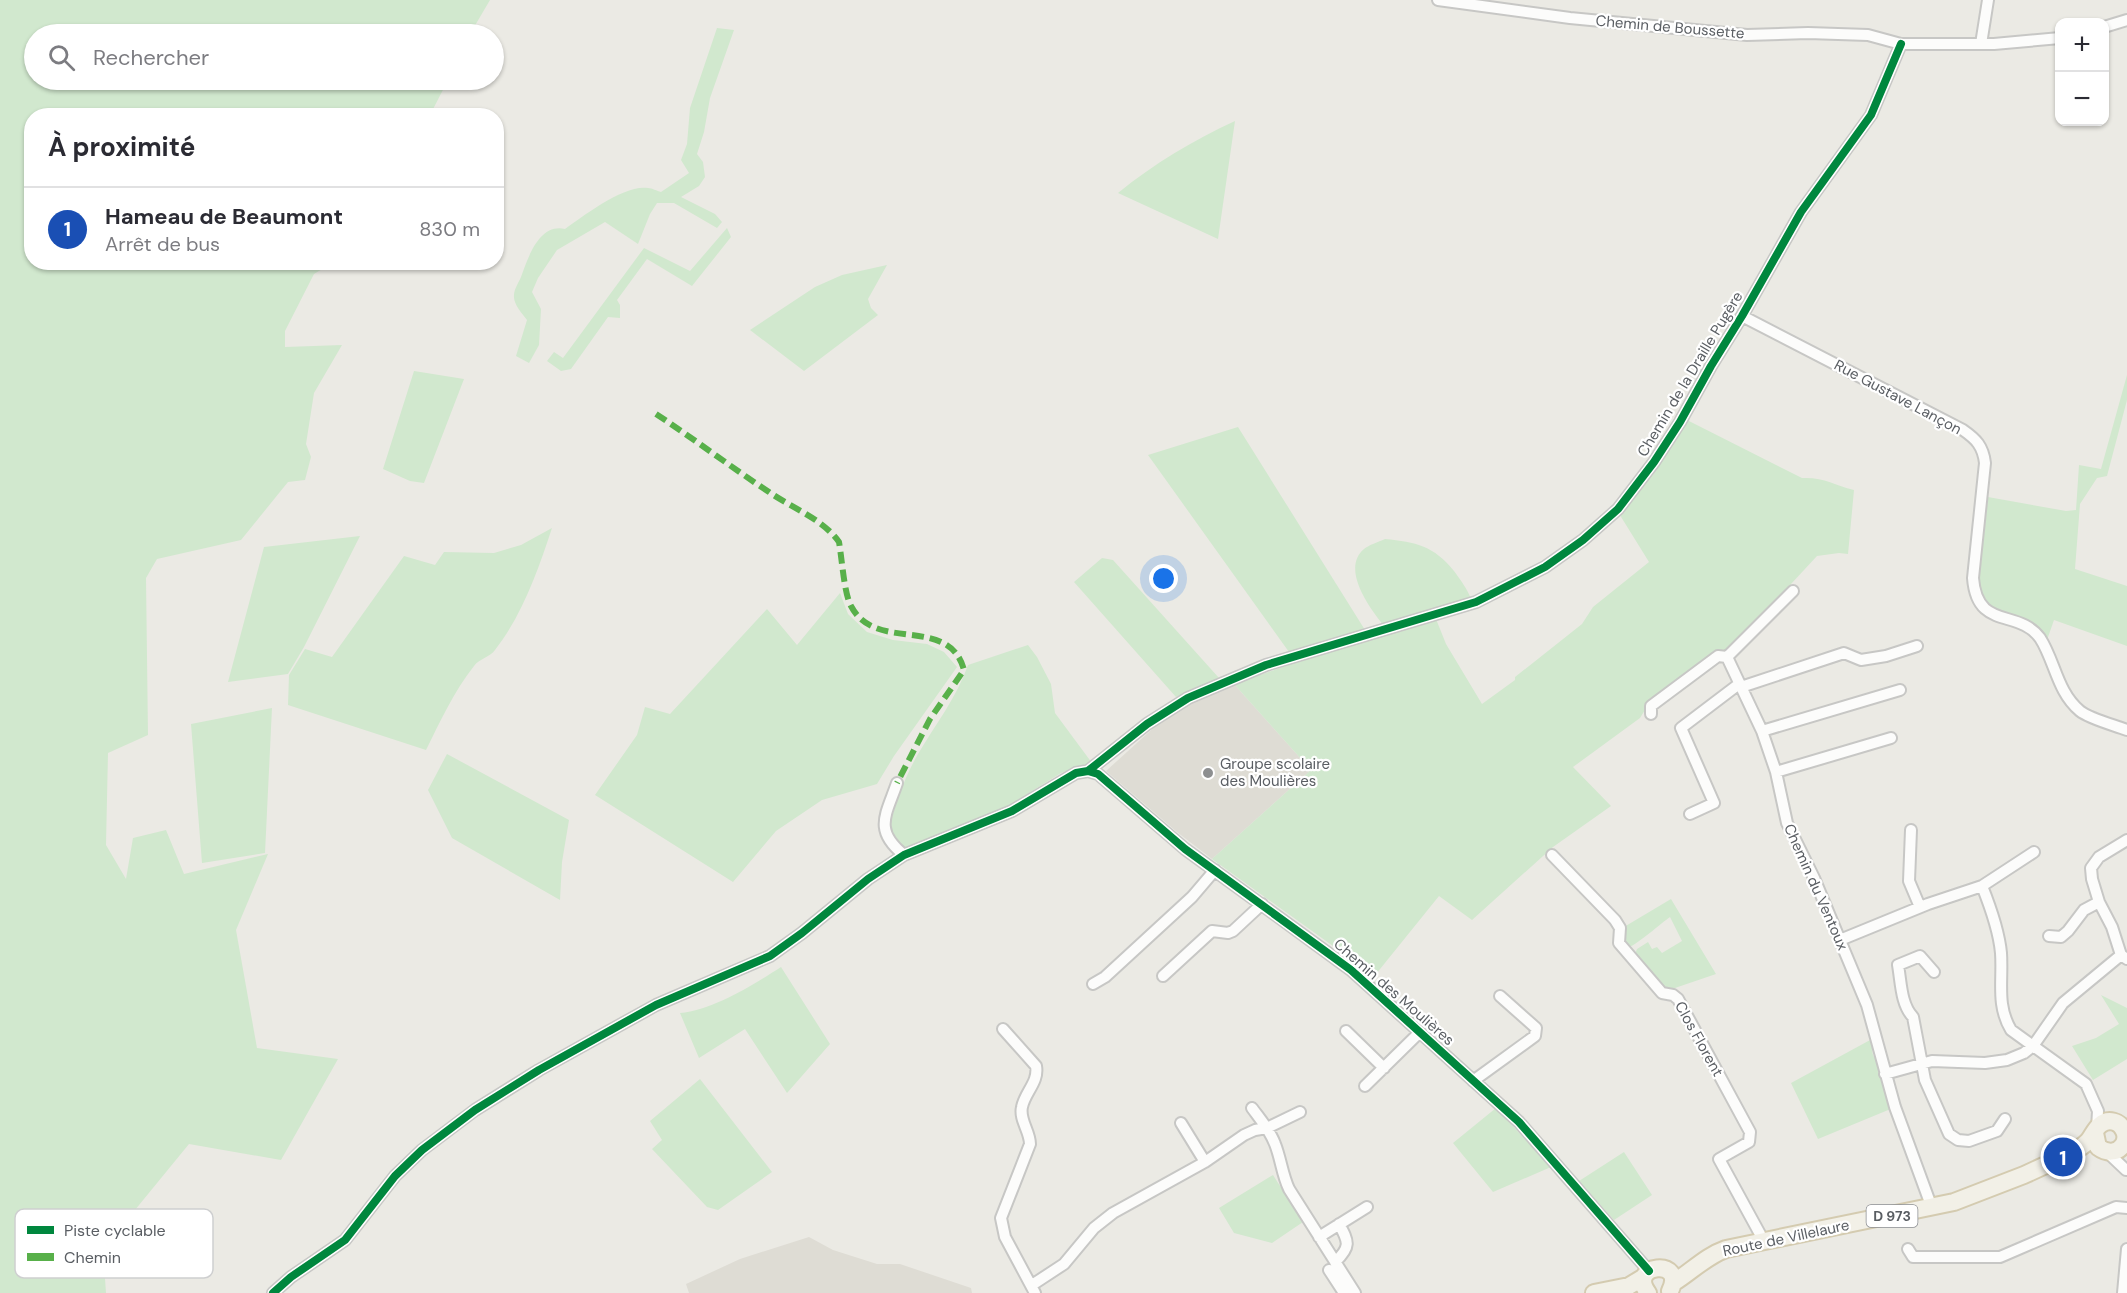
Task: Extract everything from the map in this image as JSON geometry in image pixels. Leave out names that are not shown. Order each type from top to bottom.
[{"type":"main road","name":"Route de Villelaure","points":[[1647,1283],[1657,1268],[1670,1282],[1726,1249],[1954,1202],[2074,1152],[2112,1133]]},
{"type":"main road","points":[[1594,1293],[1647,1283]]},
{"type":"street","name":"Chemin de Boussette","points":[[1438,0],[1570,18],[1735,34],[1868,35],[1901,44],[1981,44],[2055,38]]},
{"type":"street","points":[[1981,44],[1988,0]]},
{"type":"street","points":[[2109,25],[2127,20]]},
{"type":"street","name":"Chemin de la Draille Pugère","points":[[273,1293],[291,1277],[345,1240],[395,1176],[422,1150],[475,1110],[539,1070],[656,1005],[770,956],[868,879],[904,855],[1012,811],[1076,773],[1088,771],[1147,724],[1188,698],[1266,665],[1476,602],[1545,567],[1583,540],[1623,501],[1654,462],[1680,422],[1710,366],[1742,316],[1801,212],[1871,115],[1901,44]]},
{"type":"street","name":"Rue Gustave Lançon","points":[[1742,316],[1963,430],[1976,439],[1984,451],[1985,463],[1973,578],[1974,594],[1989,612],[2029,628],[2039,638],[2066,697],[2081,712],[2127,730]]},
{"type":"street","points":[[1651,714],[1652,706],[1689,676],[1718,656],[1727,657],[1793,591]]},
{"type":"street","points":[[1690,814],[1714,803],[1681,728],[1740,685],[1844,653],[1861,660],[1886,656],[1917,646]]},
{"type":"street","name":"Chemin du Ventoux","points":[[1727,657],[1762,731],[1776,772],[1787,823],[1814,878],[1867,1005],[1885,1074],[1932,1208]]},
{"type":"street","points":[[1762,731],[1900,690]]},
{"type":"street","points":[[1776,772],[1891,738]]},
{"type":"street","name":"Chemin des Moulières","points":[[1088,771],[1098,774],[1185,849],[1351,970],[1519,1122],[1647,1283]]},
{"type":"street","points":[[897,783],[884,826],[888,839],[904,855]]},
{"type":"street","points":[[1911,830],[1909,880],[1920,907]]},
{"type":"street","points":[[1885,1074],[1932,1061],[1985,1063],[2007,1060],[2024,1053],[2033,1046],[2063,1003],[2124,957],[2099,902],[2091,868],[2098,857],[2127,840]]},
{"type":"street","points":[[1840,940],[1920,907],[1982,886],[2034,852]]},
{"type":"street","name":"Clos Florent","points":[[1552,855],[1615,920],[1620,928],[1619,943],[1662,993],[1673,995],[1684,1010],[1750,1132],[1749,1142],[1719,1159],[1760,1234],[1760,1241]]},
{"type":"street","points":[[1093,984],[1105,977],[1183,905],[1215,870]]},
{"type":"street","points":[[1982,886],[2001,951],[2003,1017],[2012,1030],[2086,1084],[2112,1133],[2127,1172]]},
{"type":"street","points":[[2049,936],[2061,937],[2084,910],[2099,902]]},
{"type":"street","points":[[1162,976],[1212,931],[1228,933],[1233,931],[1262,904]]},
{"type":"street","points":[[1934,972],[1920,956],[1898,965],[1904,999],[1908,1012],[1913,1017],[1925,1080],[1946,1129],[1953,1138],[1970,1142],[1997,1131],[2005,1119]]},
{"type":"street","points":[[1473,1081],[1535,1036],[1536,1028],[1500,996]]},
{"type":"street","points":[[1003,1029],[1036,1066],[1037,1072],[1022,1106],[1021,1115],[1030,1144],[1001,1218],[1005,1237],[1033,1289],[1064,1264],[1094,1228],[1113,1213],[1205,1162],[1244,1135],[1267,1128],[1300,1112]]},
{"type":"street","points":[[1346,1031],[1384,1068]]},
{"type":"street","points":[[1365,1086],[1420,1032]]},
{"type":"street","points":[[1252,1108],[1267,1128],[1275,1144],[1283,1176],[1319,1237],[1344,1293]]},
{"type":"street","points":[[1181,1123],[1205,1162]]},
{"type":"street","points":[[1319,1237],[1367,1207]]},
{"type":"street","points":[[1908,1249],[1913,1257],[2000,1257],[2116,1208],[2127,1208]]},
{"type":"street","points":[[1332,1266],[1348,1246],[1347,1238],[1339,1224]]},
{"type":"street","points":[[2123,1293],[2127,1249]]},
{"type":"street","points":[[1332,1266],[1355,1293]]},
{"type":"shaded area","name":"Groupe scolaire des Moulières","points":[[1234,684],[1311,770],[1212,859],[1106,771],[1170,713]]},
{"type":"shaded area","points":[[809,1237],[833,1250],[877,1264],[900,1264],[971,1288],[972,1293],[689,1293],[686,1284],[740,1259]]},
{"type":"green space","points":[[0,0],[490,0],[476,24],[24,24],[24,90],[443,90],[434,108],[24,108],[24,270],[321,270],[314,274],[285,331],[285,347],[342,345],[314,393],[306,444],[311,457],[305,480],[288,482],[241,540],[157,559],[146,578],[148,735],[108,753],[106,845],[126,879],[133,838],[166,830],[184,874],[268,854],[236,930],[257,1048],[338,1059],[281,1160],[189,1144],[136,1209],[15,1209],[15,1278],[105,1278],[106,1293],[0,1293]]},
{"type":"green space","points":[[717,28],[734,30],[710,98],[704,132],[697,154],[703,162],[705,177],[699,186],[681,197],[715,214],[722,222],[717,228],[674,203],[657,203],[638,244],[605,222],[557,250],[538,278],[532,292],[541,309],[539,345],[529,363],[516,356],[527,320],[516,305],[514,293],[531,252],[541,237],[548,231],[565,229],[616,196],[639,188],[650,188],[661,192],[689,173],[681,160],[687,144],[690,108]]},
{"type":"green space","points":[[1235,121],[1218,239],[1118,193],[1174,153]]},
{"type":"green space","points":[[727,228],[731,237],[692,286],[647,259],[617,300],[620,305],[620,318],[608,317],[571,369],[561,371],[547,361],[554,352],[563,358],[644,248],[690,271]]},
{"type":"green space","points":[[887,265],[868,299],[871,308],[878,315],[804,371],[750,330],[815,287],[842,275]]},
{"type":"green space","points":[[414,371],[464,379],[424,483],[410,481],[383,469]]},
{"type":"green space","points":[[2127,375],[2127,400],[2107,476],[2097,478],[2080,504],[2075,569],[2127,586],[2127,646],[2054,620],[2047,640],[1993,609],[1974,593],[1981,563],[1988,497],[2066,511],[2076,510],[2079,465],[2101,469]]},
{"type":"green space","points":[[1685,419],[1802,478],[1823,480],[1854,490],[1848,554],[1817,556],[1729,651],[1718,652],[1648,705],[1640,718],[1573,767],[1611,806],[1553,847],[1472,920],[1439,896],[1372,979],[1365,969],[1212,859],[1311,770],[1234,684],[1436,619],[1446,644],[1482,704],[1515,680],[1515,677],[1582,624],[1593,607],[1649,562],[1618,512]]},
{"type":"green space","points":[[1238,427],[1365,630],[1289,652],[1148,455]]},
{"type":"green space","points":[[552,528],[535,576],[514,622],[495,650],[476,664],[460,686],[426,750],[288,705],[289,675],[305,649],[332,657],[404,556],[435,565],[444,552],[494,553],[521,545]]},
{"type":"green space","points":[[360,536],[288,674],[228,682],[264,547]]},
{"type":"green space","points":[[1385,539],[1415,544],[1432,551],[1454,571],[1471,599],[1385,627],[1360,589],[1355,567],[1357,557],[1364,549]]},
{"type":"green space","points":[[1102,558],[1113,560],[1219,678],[1176,697],[1074,582]]},
{"type":"green space","points":[[840,593],[848,614],[867,632],[893,640],[927,644],[944,652],[957,667],[877,784],[822,800],[776,831],[733,882],[595,795],[637,735],[645,707],[670,714],[767,609],[797,645]]},
{"type":"green space","points":[[1028,645],[1051,684],[1055,713],[1092,763],[1061,773],[1003,809],[904,849],[889,827],[898,799],[913,763],[952,700],[968,665]]},
{"type":"green space","points":[[272,708],[265,853],[202,863],[191,724]]},
{"type":"green space","points":[[447,754],[569,820],[562,862],[560,900],[452,838],[428,790]]},
{"type":"green space","points":[[1671,899],[1716,974],[1672,989],[1663,986],[1635,954],[1637,949],[1648,942],[1652,949],[1657,947],[1662,953],[1682,941],[1670,917],[1629,947],[1622,940],[1624,927]]},
{"type":"green space","points":[[781,967],[830,1044],[787,1093],[745,1029],[699,1058],[680,1013],[719,1002]]},
{"type":"green space","points":[[2101,995],[2127,1008],[2127,1059],[2093,1080],[2072,1046],[2096,1038],[2119,1024]]},
{"type":"green space","points":[[1872,1039],[1873,1053],[1878,1061],[1893,1108],[1818,1139],[1791,1083]]},
{"type":"green space","points":[[700,1079],[772,1172],[718,1210],[707,1207],[652,1149],[662,1140],[650,1121]]},
{"type":"green space","points":[[1496,1108],[1551,1167],[1493,1192],[1453,1143]]},
{"type":"green space","points":[[1624,1152],[1652,1195],[1614,1220],[1579,1181]]},
{"type":"green space","points":[[1273,1175],[1303,1222],[1272,1243],[1234,1233],[1219,1208]]},
{"type":"marked path","points":[[656,414],[769,492],[825,527],[839,542],[849,600],[862,620],[894,633],[944,643],[956,653],[964,670],[930,719],[897,783]]},
{"type":"cycle path","points":[[1088,771],[1147,724],[1188,698],[1266,665],[1476,602],[1545,567],[1583,540],[1618,509],[1654,462],[1680,422],[1801,212],[1871,115],[1901,44]]},
{"type":"cycle path","points":[[273,1293],[291,1277],[345,1240],[395,1176],[422,1150],[475,1110],[539,1070],[656,1005],[770,956],[868,879],[904,855],[1012,811],[1076,773],[1088,771],[1098,774],[1185,849],[1351,970],[1519,1122],[1649,1271]]},
{"type":"place","name":"Groupe scolaire des Moulières","points":[[1208,773]]},
{"type":"place","name":"Hameau de Beaumont","points":[[2063,1157]]}]
